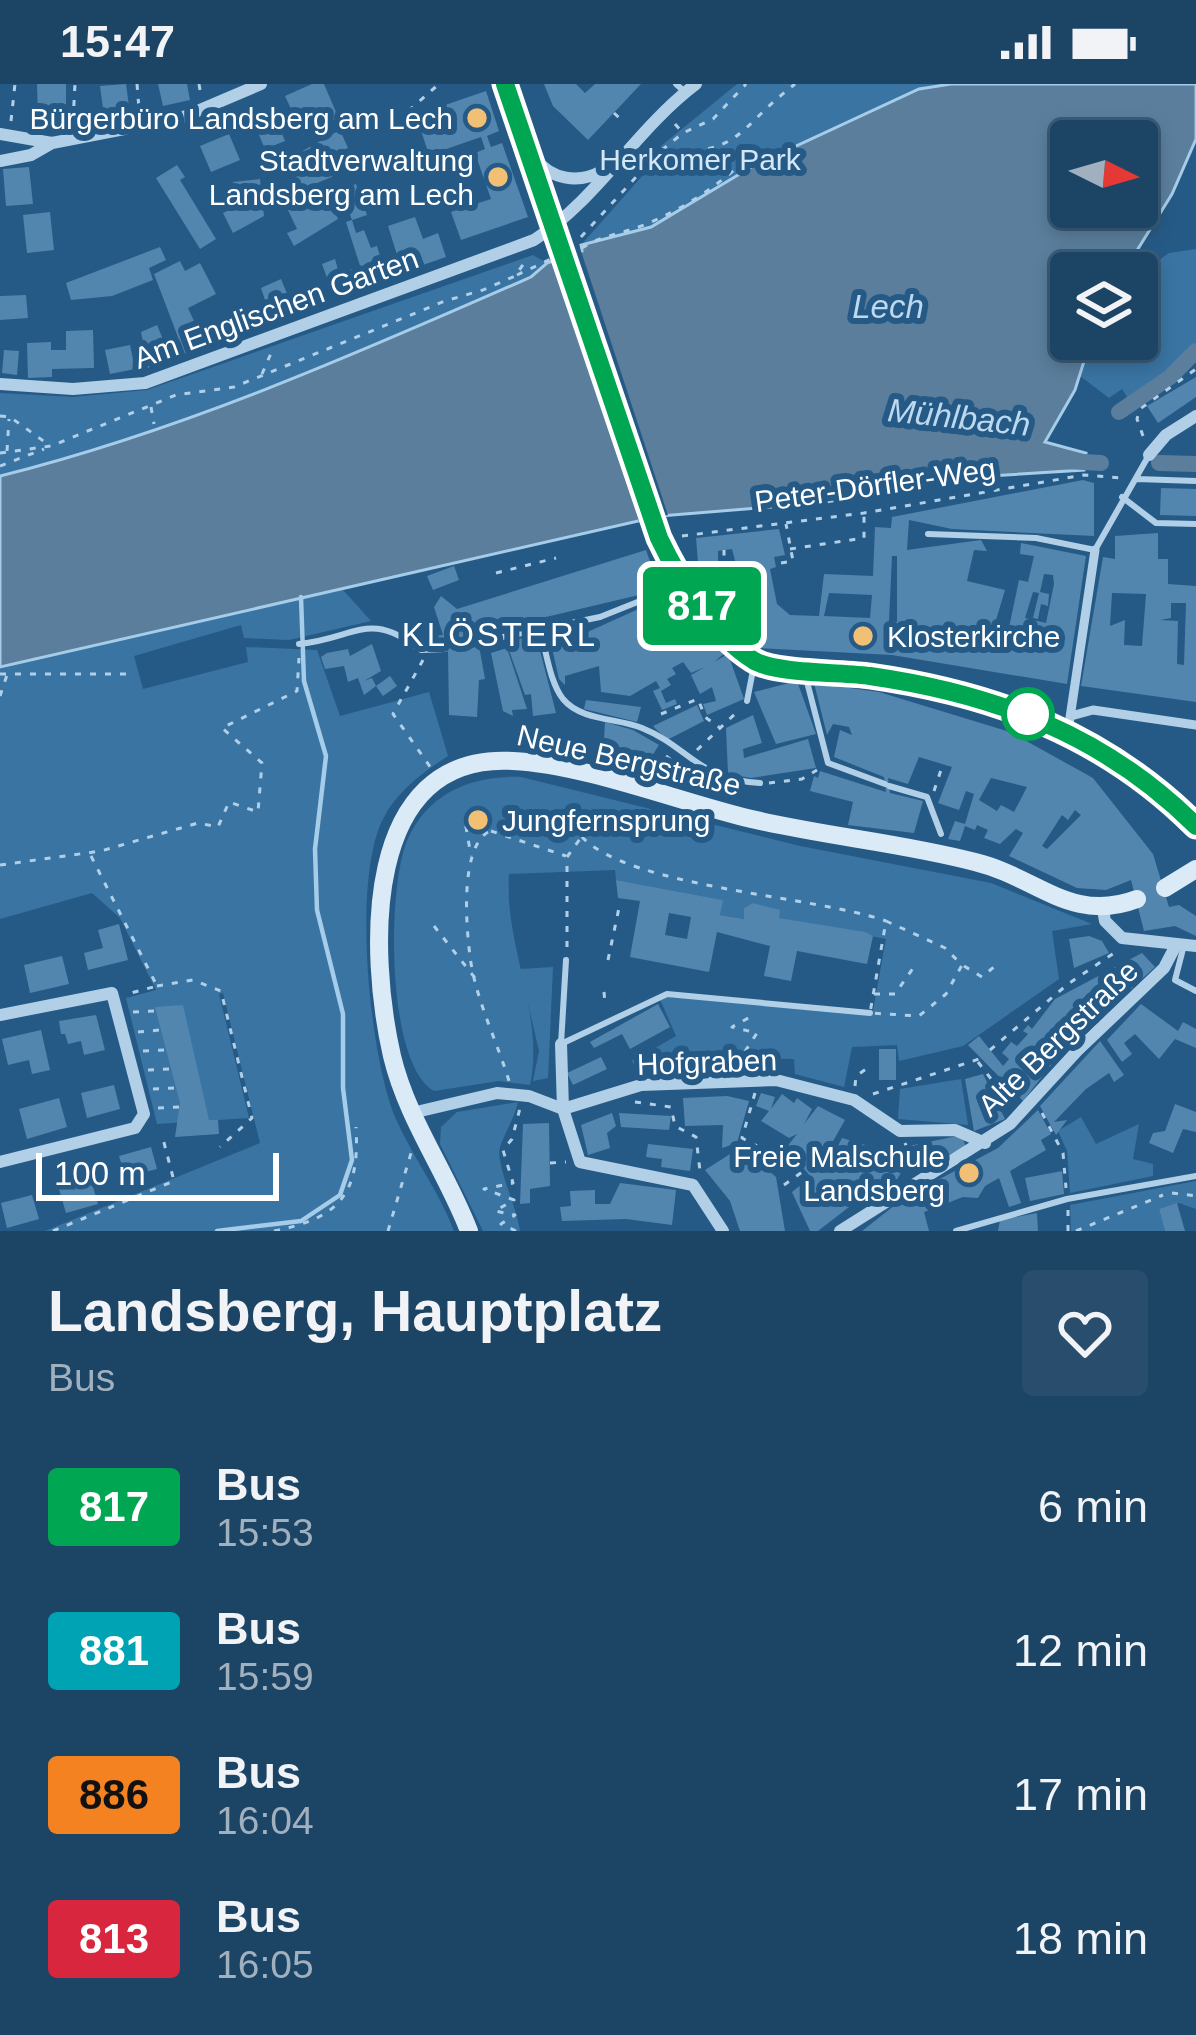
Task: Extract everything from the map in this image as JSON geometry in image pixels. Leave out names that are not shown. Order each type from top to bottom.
[{"type":"main road","points":[[506,84],[568,250],[652,518],[685,586],[754,661],[977,696],[1069,723],[1195,822]]},
{"type":"main road","name":"Neue Bergstraße","points":[[469,1231],[412,1113],[392,1052],[386,1015],[383,873],[395,830],[413,803],[462,768],[509,760],[545,766],[764,822],[978,862],[1066,902],[1103,910]]},
{"type":"main road","points":[[1165,888],[1196,869]]},
{"type":"main road","points":[[1103,910],[1137,899]]},
{"type":"street","points":[[5,135],[52,143],[140,129],[261,84]]},
{"type":"street","name":"Am Englischen Garten","points":[[0,384],[130,387],[534,240],[686,87]]},
{"type":"street","points":[[0,161],[32,155],[52,143]]},
{"type":"street","points":[[530,151],[548,172],[570,178],[593,176],[617,159]]},
{"type":"street","points":[[1149,455],[1166,434],[1196,416]]},
{"type":"street","points":[[1069,723],[1095,550]]},
{"type":"street","points":[[1069,723],[1093,710],[1196,725]]},
{"type":"street","points":[[1103,910],[1105,921],[1121,938],[1185,945]]},
{"type":"street","name":"Alte Bergstraße","points":[[839,1231],[985,1143],[1021,1115],[1077,1051],[1185,945]]},
{"type":"street","points":[[0,1015],[104,991],[114,997],[143,1109],[142,1123],[135,1128],[0,1162]]},
{"type":"street","points":[[561,1044],[563,1109],[580,1162],[693,1185],[723,1231]]},
{"type":"street","name":"Hofgraben","points":[[563,1109],[641,1085],[752,1079],[854,1100],[900,1131]]},
{"type":"street","points":[[412,1113],[497,1093],[527,1096],[563,1109]]},
{"type":"street","points":[[900,1131],[955,1130],[985,1143]]},
{"type":"lane","points":[[928,534],[1036,538],[1095,550],[1149,455]]},
{"type":"lane","points":[[1139,475],[1196,481]]},
{"type":"lane","points":[[1122,497],[1156,524],[1196,524]]},
{"type":"lane","points":[[303,643],[379,626],[428,651],[450,648],[600,617],[685,586]]},
{"type":"lane","points":[[539,627],[564,699],[580,712],[649,731],[687,760],[724,778],[760,783]]},
{"type":"lane","points":[[747,701],[754,661]]},
{"type":"lane","points":[[806,668],[828,763],[927,797],[941,834]]},
{"type":"lane","points":[[1185,945],[1174,980],[1196,991]]},
{"type":"lane","points":[[561,1044],[566,960]]},
{"type":"lane","points":[[561,1044],[667,994],[870,1013]]},
{"type":"lane","points":[[956,1231],[1067,1198],[1196,1176]]},
{"type":"path","points":[[5,135],[15,84]]},
{"type":"path","points":[[72,141],[75,84]]},
{"type":"path","points":[[136,84],[140,129]]},
{"type":"path","points":[[408,125],[407,112],[439,84]]},
{"type":"path","points":[[568,250],[661,151],[683,133],[713,119],[746,84]]},
{"type":"path","points":[[661,151],[707,153],[728,146],[795,84]]},
{"type":"path","points":[[662,110],[683,133]]},
{"type":"path","points":[[614,113],[625,122]]},
{"type":"path","points":[[0,466],[151,405],[262,376],[515,276],[590,239],[646,224],[709,191],[743,162],[728,146]]},
{"type":"path","points":[[588,229],[590,239]]},
{"type":"path","points":[[515,276],[536,250]]},
{"type":"path","points":[[262,376],[280,333]]},
{"type":"path","points":[[1149,455],[1137,419],[1140,409],[1196,369]]},
{"type":"path","points":[[151,405],[154,424]]},
{"type":"path","points":[[0,416],[10,417],[51,446]]},
{"type":"path","points":[[7,452],[10,417]]},
{"type":"path","points":[[0,453],[51,446]]},
{"type":"path","name":"Peter-Dörfler-Weg","points":[[691,535],[864,513],[1084,475],[1139,475]]},
{"type":"path","points":[[924,501],[926,509]]},
{"type":"path","points":[[790,549],[864,538],[864,513]]},
{"type":"path","points":[[782,562],[793,561],[785,522]]},
{"type":"path","points":[[721,528],[722,535]]},
{"type":"path","points":[[685,586],[719,587],[724,580],[724,550]]},
{"type":"path","points":[[496,573],[556,558]]},
{"type":"path","points":[[0,865],[89,853],[198,823],[218,827],[229,802],[258,812],[262,763],[222,728],[297,692],[303,643]]},
{"type":"path","points":[[421,664],[393,714],[433,769]]},
{"type":"path","points":[[0,696],[7,673]]},
{"type":"path","points":[[0,674],[132,674]]},
{"type":"path","points":[[661,714],[698,699],[705,717],[721,728]]},
{"type":"path","points":[[687,760],[747,701]]},
{"type":"path","points":[[669,747],[666,758],[717,798]]},
{"type":"path","points":[[938,780],[943,764]]},
{"type":"path","points":[[760,783],[809,776],[823,766]]},
{"type":"path","points":[[469,812],[465,821],[471,858],[470,957],[508,1078]]},
{"type":"path","points":[[566,960],[567,857],[581,836],[644,824],[707,829]]},
{"type":"path","points":[[471,858],[478,839],[490,831],[567,857]]},
{"type":"path","points":[[581,836],[602,854],[674,878],[818,902],[886,921],[946,948],[982,976],[995,966]]},
{"type":"path","points":[[89,853],[157,986]]},
{"type":"path","points":[[608,960],[620,903]]},
{"type":"path","points":[[886,921],[870,1013],[919,1016],[946,994],[962,965]]},
{"type":"path","points":[[434,926],[476,980]]},
{"type":"path","points":[[990,1051],[1068,984],[1111,960],[1121,938]]},
{"type":"path","points":[[873,994],[895,994],[916,964]]},
{"type":"path","points":[[114,997],[193,980],[221,992],[252,1118],[220,1147]]},
{"type":"path","points":[[604,998],[614,1017]]},
{"type":"path","points":[[757,1146],[742,1138],[752,1079],[744,1053],[758,1033],[732,1027],[770,1002]]},
{"type":"path","points":[[119,1013],[155,1011]]},
{"type":"path","points":[[124,1033],[160,1030]]},
{"type":"path","points":[[129,1052],[165,1049]]},
{"type":"path","points":[[732,1055],[732,1066]]},
{"type":"path","points":[[866,1069],[856,1076],[854,1100],[978,1060],[1021,1115]]},
{"type":"path","points":[[134,1071],[170,1069]]},
{"type":"path","points":[[138,1090],[175,1088]]},
{"type":"path","points":[[515,1217],[501,1224],[516,1230],[513,1184],[503,1150],[527,1096]]},
{"type":"path","points":[[1035,1101],[1064,1153],[1068,1231]]},
{"type":"path","points":[[628,1102],[671,1107],[676,1127],[696,1137],[700,1174]]},
{"type":"path","points":[[143,1109],[180,1107]]},
{"type":"path","points":[[274,1231],[301,1228],[346,1198],[354,1177],[356,1127]]},
{"type":"path","points":[[900,1131],[921,1182]]},
{"type":"path","points":[[53,1231],[174,1181],[163,1136]]},
{"type":"path","points":[[388,1231],[409,1155],[428,1145]]},
{"type":"path","points":[[784,1185],[805,1170]]},
{"type":"path","points":[[513,1184],[484,1190],[514,1201]]},
{"type":"path","points":[[1076,1231],[1169,1192],[1196,1196]]},
{"type":"path","points":[[514,1201],[495,1209],[515,1217]]},
{"type":"green space","name":"Herkomer Park","points":[[737,84],[951,84],[919,89],[753,166],[651,227],[581,245],[659,157],[661,146]]},
{"type":"green space","points":[[1196,249],[1196,348],[1169,376],[1129,400],[1122,389],[1109,398],[1080,376],[1085,360],[1158,360],[1158,261],[1169,253]]},
{"type":"green space","points":[[533,255],[547,263],[531,277],[335,361],[136,436],[0,476],[0,393],[73,397],[147,390]]},
{"type":"green space","points":[[343,590],[371,621],[289,640],[244,638],[241,625],[134,656],[143,689],[248,662],[246,647],[317,650],[340,716],[429,692],[448,756],[403,791],[383,819],[368,882],[368,967],[378,1052],[395,1117],[454,1231],[45,1231],[260,1143],[223,993],[219,994],[249,1118],[157,1124],[126,998],[156,990],[120,918],[92,893],[0,919],[0,667]]},
{"type":"green space","points":[[521,777],[800,846],[991,883],[1092,924],[1052,931],[1059,979],[963,1046],[899,1061],[897,1045],[852,1047],[844,1087],[795,1074],[794,1059],[752,1058],[751,1072],[644,1077],[638,1058],[676,1036],[659,997],[727,998],[872,1016],[886,939],[779,918],[752,903],[744,908],[744,919],[720,915],[722,900],[616,880],[615,870],[509,874],[512,928],[532,1033],[530,1085],[499,1081],[434,1091],[418,1074],[399,1012],[394,934],[400,864],[416,824],[439,799],[485,779]]},
{"type":"green space","points":[[553,967],[548,1078],[533,1081],[539,1051],[520,969]]},
{"type":"green space","points":[[961,1079],[968,1125],[898,1119],[900,1089]]},
{"type":"green space","points":[[518,1102],[499,1154],[520,1231],[483,1231],[440,1144],[441,1127],[457,1112]]},
{"type":"green space","points":[[1081,1117],[1096,1144],[1139,1124],[1133,1159],[1153,1164],[1153,1176],[1070,1193],[1067,1151],[1058,1131]]},
{"type":"green space","points":[[1196,1181],[1196,1209],[1179,1203],[1159,1209],[1165,1231],[1071,1231],[1070,1205]]},
{"type":"water","name":"Lech","points":[[951,84],[1196,84],[1196,139],[1158,217],[1158,120],[1050,120],[1050,228],[1151,228],[1136,252],[1050,252],[1050,360],[1084,360],[1075,390],[1045,442],[1086,453],[1084,470],[974,477],[820,503],[660,516],[0,667],[0,476],[136,436],[270,388],[531,277],[547,263],[582,251],[581,245],[651,227],[753,166],[919,89]]},
{"type":"pier","points":[[579,245],[668,515],[639,522],[550,256]]},
{"type":"building","points":[[37,84],[66,84],[66,115],[38,115]]},
{"type":"building","points":[[126,84],[130,114],[104,116],[100,86]]},
{"type":"building","points":[[158,84],[187,84],[190,100],[163,106]]},
{"type":"building","points":[[324,84],[339,119],[303,135],[285,96]]},
{"type":"building","points":[[544,84],[576,84],[585,93],[595,84],[641,84],[588,140],[553,106]]},
{"type":"building","name":"Stadtverwaltung Landsberg am Lech","points":[[486,91],[499,131],[487,136],[491,147],[502,143],[528,217],[461,240],[451,212],[491,199],[475,153],[485,149],[481,137],[429,155],[416,115]]},
{"type":"building","points":[[271,106],[285,141],[265,149],[250,114]]},
{"type":"building","points":[[340,130],[348,148],[326,157],[334,176],[300,190],[288,159]]},
{"type":"building","points":[[229,134],[240,160],[211,172],[200,146]]},
{"type":"building","points":[[177,165],[185,177],[180,180],[216,239],[200,249],[156,178]]},
{"type":"building","points":[[29,167],[33,204],[6,206],[3,169]]},
{"type":"building","points":[[260,179],[264,216],[233,233],[223,213],[235,207],[233,182]]},
{"type":"building","points":[[356,184],[367,215],[352,220],[341,190]]},
{"type":"building","points":[[324,189],[338,219],[294,246],[287,233],[297,229],[286,206]]},
{"type":"building","points":[[50,212],[54,250],[27,253],[23,215]]},
{"type":"building","points":[[415,217],[423,239],[438,233],[446,257],[420,266],[416,255],[399,261],[388,226]]},
{"type":"building","points":[[352,220],[356,233],[364,230],[371,248],[377,246],[387,279],[334,297],[322,264],[335,259],[339,273],[355,268],[357,274],[362,272],[346,222]]},
{"type":"building","points":[[160,247],[166,260],[149,268],[153,280],[112,296],[71,300],[66,283]]},
{"type":"building","points":[[180,261],[185,271],[200,263],[216,294],[188,308],[205,345],[172,359],[169,354],[148,368],[141,332],[157,325],[165,344],[178,337],[154,274]]},
{"type":"building","points":[[281,279],[288,296],[312,288],[315,297],[298,303],[301,311],[256,331],[250,317],[268,309],[261,288]]},
{"type":"building","points":[[26,295],[28,318],[0,320],[0,296]]},
{"type":"building","points":[[93,330],[94,368],[52,369],[52,377],[28,378],[27,343],[51,342],[51,350],[66,350],[66,331]]},
{"type":"building","points":[[130,345],[135,369],[110,374],[105,350]]},
{"type":"building","points":[[4,350],[19,351],[17,375],[2,373]]},
{"type":"building","points":[[1196,377],[1196,397],[1158,423],[1147,406]]},
{"type":"building","points":[[1083,480],[1094,483],[1094,536],[952,529],[909,520],[907,550],[981,540],[987,551],[974,550],[967,581],[1005,590],[996,620],[1002,621],[999,641],[1006,642],[1019,580],[1028,582],[1034,556],[1020,554],[1021,543],[1086,556],[1067,684],[892,655],[758,648],[732,549],[718,551],[718,574],[699,574],[696,538],[779,529],[785,555],[774,557],[776,567],[770,569],[777,604],[790,615],[819,616],[824,574],[873,576],[875,527],[891,528],[892,517]],"holes":[[[892,556],[897,556],[897,622],[889,621]],[[1044,574],[1053,575],[1046,623],[1025,618],[1033,592],[1039,593],[1033,618],[1038,619],[1041,604],[1048,606],[1049,594],[1040,592]],[[829,593],[872,595],[870,618],[824,616]]]},
{"type":"building","points":[[1161,488],[1196,489],[1196,516],[1160,515]]},
{"type":"building","points":[[1158,533],[1158,559],[1168,559],[1168,584],[1196,586],[1196,702],[1081,686],[1103,557],[1115,559],[1115,536]],"holes":[[[1112,593],[1146,594],[1142,646],[1124,645],[1125,620],[1110,626]],[[1171,603],[1186,603],[1184,665],[1177,664],[1178,621],[1160,620],[1171,618]]]},
{"type":"building","points":[[646,550],[660,590],[453,639],[457,652],[479,646],[485,679],[479,680],[477,717],[449,715],[448,652],[445,645],[428,645],[423,637],[443,635],[434,607],[441,596],[457,609]]},
{"type":"building","points":[[454,566],[459,580],[433,590],[427,576]]},
{"type":"building","points":[[674,593],[726,652],[714,662],[728,654],[744,699],[707,715],[703,704],[716,701],[712,687],[700,694],[691,675],[705,667],[691,673],[683,662],[672,668],[676,674],[667,679],[671,685],[661,691],[666,703],[675,699],[677,704],[662,710],[653,691],[660,688],[656,681],[630,696],[601,692],[599,666],[565,676],[565,685],[559,679],[552,648]]},
{"type":"building","points":[[536,635],[556,713],[533,716],[531,694],[525,695],[506,642]]},
{"type":"building","points":[[372,644],[381,671],[364,681],[372,678],[376,686],[364,695],[358,678],[348,682],[344,666],[325,669],[321,657],[327,653],[348,649],[350,656]]},
{"type":"building","points":[[507,648],[527,709],[512,710],[513,716],[503,711],[491,653]]},
{"type":"building","points":[[390,676],[397,686],[383,696],[376,686]]},
{"type":"building","points":[[797,681],[816,734],[776,744],[754,692]]},
{"type":"building","points":[[814,683],[879,692],[1010,732],[1093,778],[1153,854],[1169,907],[1179,905],[1196,916],[1196,936],[1175,926],[1144,931],[1131,880],[1106,890],[1077,888],[1009,856],[1023,833],[1016,829],[1000,844],[984,838],[988,830],[977,825],[975,830],[965,826],[960,841],[948,839],[955,821],[965,824],[974,794],[966,791],[959,810],[938,803],[952,767],[919,757],[908,784],[888,778],[890,793],[923,801],[914,833],[848,825],[853,802],[810,791],[814,776],[818,778],[820,771],[886,792],[884,777],[834,757],[840,730],[852,735],[849,727],[833,724],[827,735]],"holes":[[[991,778],[1027,787],[1014,812],[1001,805],[997,811],[979,800]],[[1075,810],[1081,815],[1047,849],[1042,846],[1062,815],[1068,820]]]},
{"type":"building","points":[[586,700],[641,707],[637,722],[584,709]]},
{"type":"building","points":[[697,705],[704,721],[667,740],[653,726]]},
{"type":"building","points":[[753,715],[762,743],[743,749],[744,758],[808,739],[816,768],[751,778],[728,774],[726,728]]},
{"type":"building","points":[[605,722],[633,730],[659,745],[650,759],[616,748],[611,762],[593,756],[603,755]]},
{"type":"building","points":[[616,880],[723,900],[720,915],[744,919],[744,908],[752,903],[780,910],[779,918],[873,936],[867,964],[797,951],[791,981],[764,976],[770,946],[717,932],[709,972],[630,957],[640,901],[618,898]],"holes":[[[669,913],[691,917],[687,939],[665,935]]]},
{"type":"building","points":[[119,924],[128,960],[88,970],[84,953],[103,948],[98,930]]},
{"type":"building","points":[[1089,936],[1102,941],[1109,953],[1074,968],[1069,939]]},
{"type":"building","points":[[1142,953],[1155,967],[1059,1055],[1023,1101],[968,1045],[979,1036],[1003,1066],[1009,1059],[1002,1053],[1011,1042],[1017,1046],[1028,1034],[1023,1031],[1028,1025],[1032,1029],[1055,999]]},
{"type":"building","points":[[62,956],[69,984],[30,993],[24,965]]},
{"type":"building","points":[[658,1004],[670,1027],[630,1049],[622,1034],[594,1048],[590,1042]]},
{"type":"building","points":[[1141,1004],[1178,1031],[1183,1022],[1196,1029],[1196,1048],[1175,1039],[1159,1059],[1135,1034],[1124,1043],[1132,1054],[1122,1062],[1107,1040]]},
{"type":"building","points":[[183,1005],[209,1120],[218,1120],[219,1134],[175,1137],[180,1103],[155,1007]]},
{"type":"building","points":[[96,1015],[105,1050],[84,1055],[81,1041],[68,1044],[59,1021]]},
{"type":"building","points":[[41,1030],[50,1070],[32,1074],[29,1060],[8,1065],[2,1039]]},
{"type":"building","points":[[1100,1041],[1124,1075],[1114,1082],[1109,1073],[1086,1089],[1054,1122],[1067,1120],[1056,1135],[1040,1106]]},
{"type":"building","points":[[879,1049],[896,1049],[896,1080],[879,1080]]},
{"type":"building","points":[[601,1057],[607,1069],[573,1085],[567,1073]]},
{"type":"building","points":[[983,1074],[1005,1119],[974,1131],[965,1079]]},
{"type":"building","points":[[114,1085],[120,1109],[87,1118],[81,1093]]},
{"type":"building","points":[[761,1093],[775,1097],[771,1109],[782,1094],[794,1103],[797,1098],[812,1109],[804,1124],[818,1106],[845,1120],[827,1152],[833,1156],[842,1138],[885,1151],[883,1155],[904,1167],[894,1185],[884,1180],[818,1231],[810,1231],[792,1192],[811,1177],[786,1148],[797,1134],[789,1138],[761,1121],[769,1111],[756,1106]]},
{"type":"building","points":[[727,1096],[749,1101],[737,1143],[722,1148],[723,1125],[685,1126],[683,1098]]},
{"type":"building","points":[[59,1098],[67,1127],[27,1139],[19,1109]]},
{"type":"building","points":[[1175,1104],[1196,1112],[1196,1132],[1183,1129],[1173,1153],[1149,1143],[1153,1133],[1165,1131]]},
{"type":"building","points":[[1038,1110],[1051,1134],[1041,1140],[1046,1150],[1010,1171],[1021,1203],[1009,1207],[999,1178],[985,1186],[978,1198],[963,1197],[924,1212],[929,1231],[862,1231],[904,1198],[998,1148]]},
{"type":"building","points":[[612,1113],[616,1126],[607,1133],[610,1148],[588,1155],[581,1125]]},
{"type":"building","points":[[619,1113],[671,1116],[669,1130],[621,1127]]},
{"type":"building","points":[[549,1123],[550,1186],[530,1189],[530,1203],[520,1204],[523,1124]]},
{"type":"building","points":[[962,1135],[966,1148],[917,1168],[909,1146]]},
{"type":"building","points":[[648,1144],[693,1149],[690,1171],[661,1167],[662,1159],[646,1157]]},
{"type":"building","points":[[151,1147],[157,1169],[132,1175],[129,1164],[122,1166],[119,1156]]},
{"type":"building","points":[[741,1147],[776,1177],[785,1231],[740,1231],[730,1201],[705,1170]]},
{"type":"building","points":[[1062,1171],[1064,1194],[1030,1201],[1025,1178]]},
{"type":"building","points":[[91,1180],[98,1204],[66,1213],[59,1189]]},
{"type":"building","points":[[620,1183],[676,1190],[672,1225],[626,1219],[562,1221],[560,1207],[571,1206],[570,1191],[595,1190],[595,1204],[610,1204]]},
{"type":"building","points":[[32,1195],[39,1219],[7,1228],[1,1203]]},
{"type":"building","points":[[1177,1203],[1185,1231],[1165,1231],[1159,1209]]},
{"type":"building","points":[[1037,1213],[1038,1231],[998,1231],[1000,1220]]},
{"type":"waterway","points":[[1119,412],[1170,377],[1196,351]]},
{"type":"waterway","name":"Mühlbach","points":[[1067,461],[1101,463]]},
{"type":"waterway","name":"Mühlbach","points":[[1159,463],[1196,464]]},
{"type":"waterway","points":[[217,1231],[301,1221],[340,1195],[352,1160],[343,1088],[343,1014],[317,910],[315,849],[326,756],[304,681],[301,597]]},
{"type":"bus line","name":"817","points":[[505,84],[659,538],[683,584],[716,623],[760,664],[918,683],[977,696],[1057,725],[1127,767],[1196,826]]},
{"type":"place","name":"Bürgerbüro Landsberg am Lech","points":[[477,118]]},
{"type":"place","name":"Stadtverwaltung Landsberg am Lech","points":[[498,177]]},
{"type":"place","name":"Klosterkirche","points":[[863,636]]},
{"type":"place","name":"Jungfernsprung","points":[[478,820]]},
{"type":"place","name":"Freie Malschule Landsberg","points":[[969,1173]]},
{"type":"district","name":"KLÖSTERL","points":[[500,634]]}]
